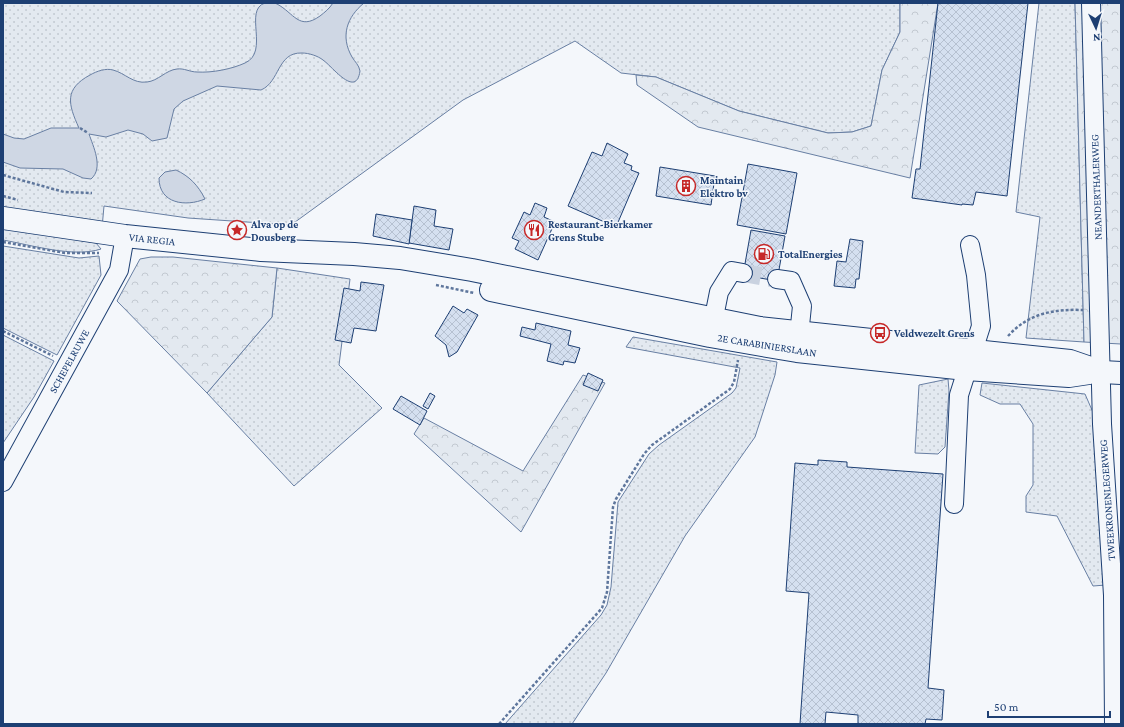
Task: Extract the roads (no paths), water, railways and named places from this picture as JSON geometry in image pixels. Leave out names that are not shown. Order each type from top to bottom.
[{"type":"main road","name":"VIA REGIA","points":[[3,218],[124,244],[302,253],[440,276]]},
{"type":"main road","name":"2E CARABINIERSLAAN","points":[[440,276],[712,328],[798,342],[970,360],[1069,376],[1111,372]]},
{"type":"street","name":"NEANDERTHALERWEG","points":[[1090,3],[1100,312],[1111,372]]},
{"type":"street","name":"SCHEPELRUWE","points":[[3,482],[115,276],[124,244]]},
{"type":"street","points":[[954,504],[959,395],[981,326],[976,275],[970,245]]},
{"type":"street","points":[[712,328],[719,292],[732,271],[743,273]]},
{"type":"street","points":[[777,279],[791,282],[802,306],[798,342]]},
{"type":"street","name":"TWEEKRONENLEGERWEG","points":[[1111,372],[1102,424],[1113,595],[1114,724]]},
{"type":"tunnel","points":[[743,273],[777,279]]},
{"type":"place","name":"Maintain Elektro bv","points":[[686,186]]},
{"type":"place","name":"Alva op de Dousberg","points":[[237,230]]},
{"type":"place","name":"Restaurant-Bierkamer Grens Stube","points":[[534,230]]},
{"type":"place","name":"TotalEnergies","points":[[764,254]]},
{"type":"place","name":"Veldwezelt Grens","points":[[880,333]]}]
